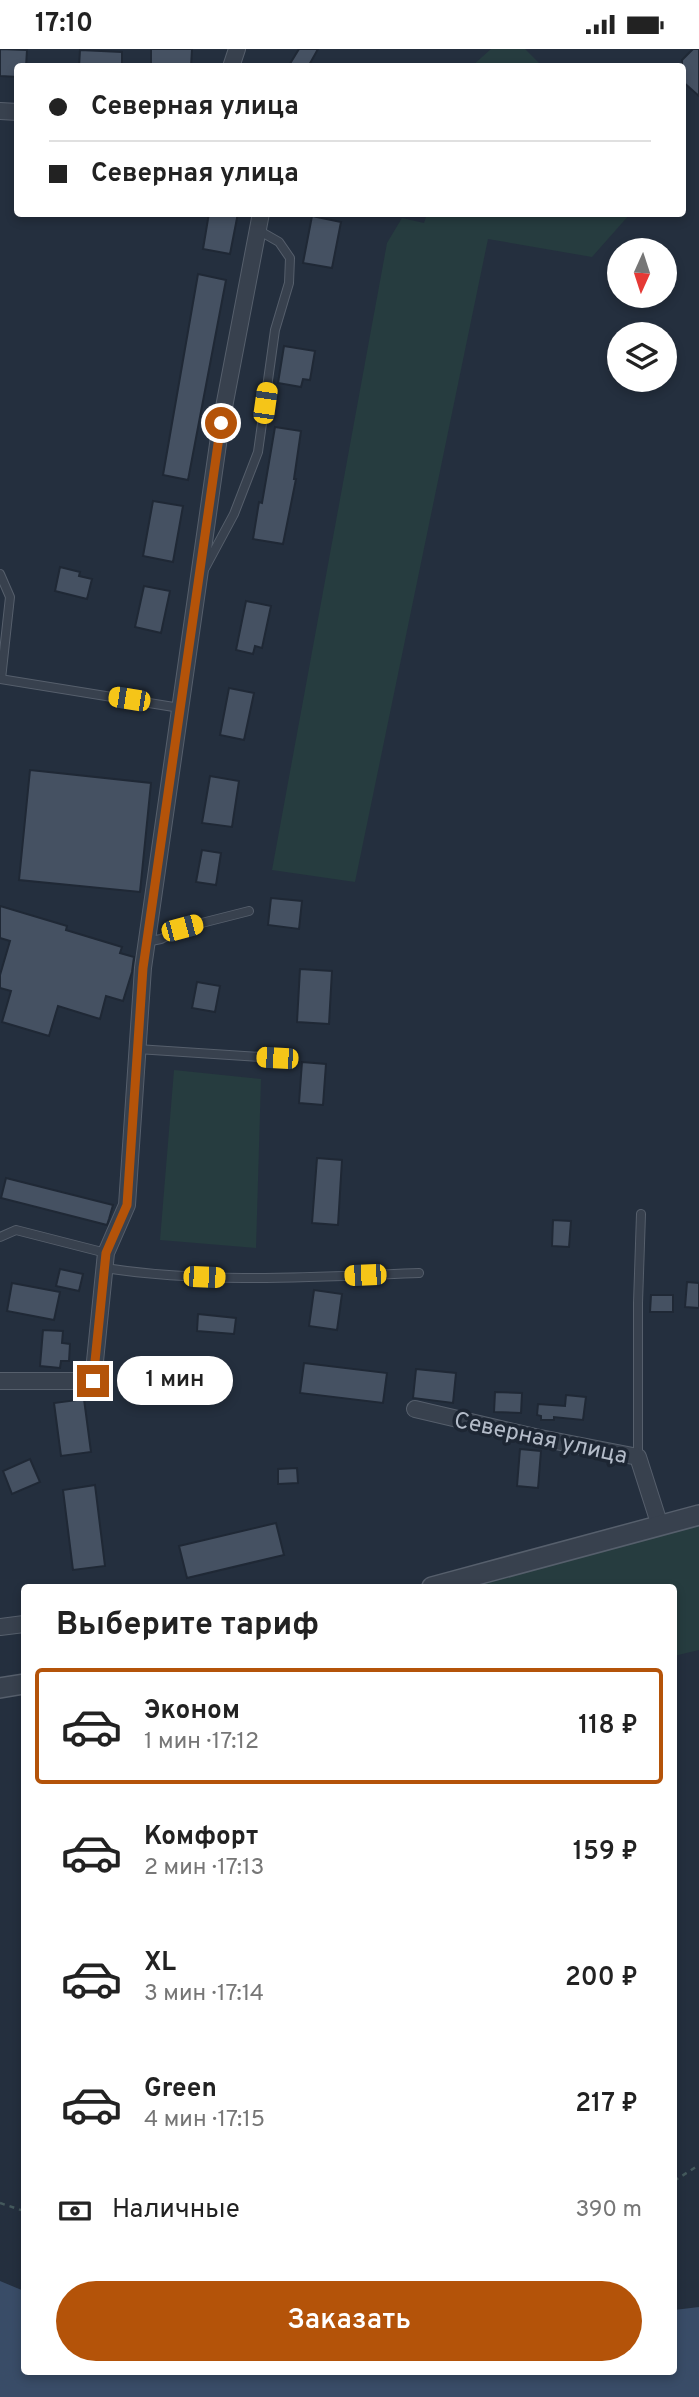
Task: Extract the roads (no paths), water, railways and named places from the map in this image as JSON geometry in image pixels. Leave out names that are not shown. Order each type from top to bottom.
[{"type":"street","points":[[0,1381],[93,1381],[105,1261],[127,1205],[146,943],[198,581],[221,423],[260,217]]},
{"type":"street","name":"Северная улица","points":[[415,1409],[535,1437],[638,1457],[660,1526]]},
{"type":"street","points":[[443,1584],[699,1515]]},
{"type":"street","points":[[1,1625],[21,1624]]},
{"type":"street","points":[[0,1688],[21,1684]]},
{"type":"lane","points":[[198,581],[234,514],[258,452],[275,330],[289,283],[290,258],[279,242],[258,230]]},
{"type":"lane","points":[[0,574],[10,597],[0,679],[180,708]]},
{"type":"lane","points":[[146,943],[182,928],[249,911]]},
{"type":"lane","points":[[137,1049],[277,1058]]},
{"type":"lane","points":[[638,1457],[641,1214]]},
{"type":"lane","points":[[0,1237],[16,1230],[152,1276],[256,1278],[419,1273]]},
{"type":"water","points":[[0,2281],[21,2290],[21,2375],[677,2375],[677,2310],[699,2307],[699,2397],[0,2397]]}]
